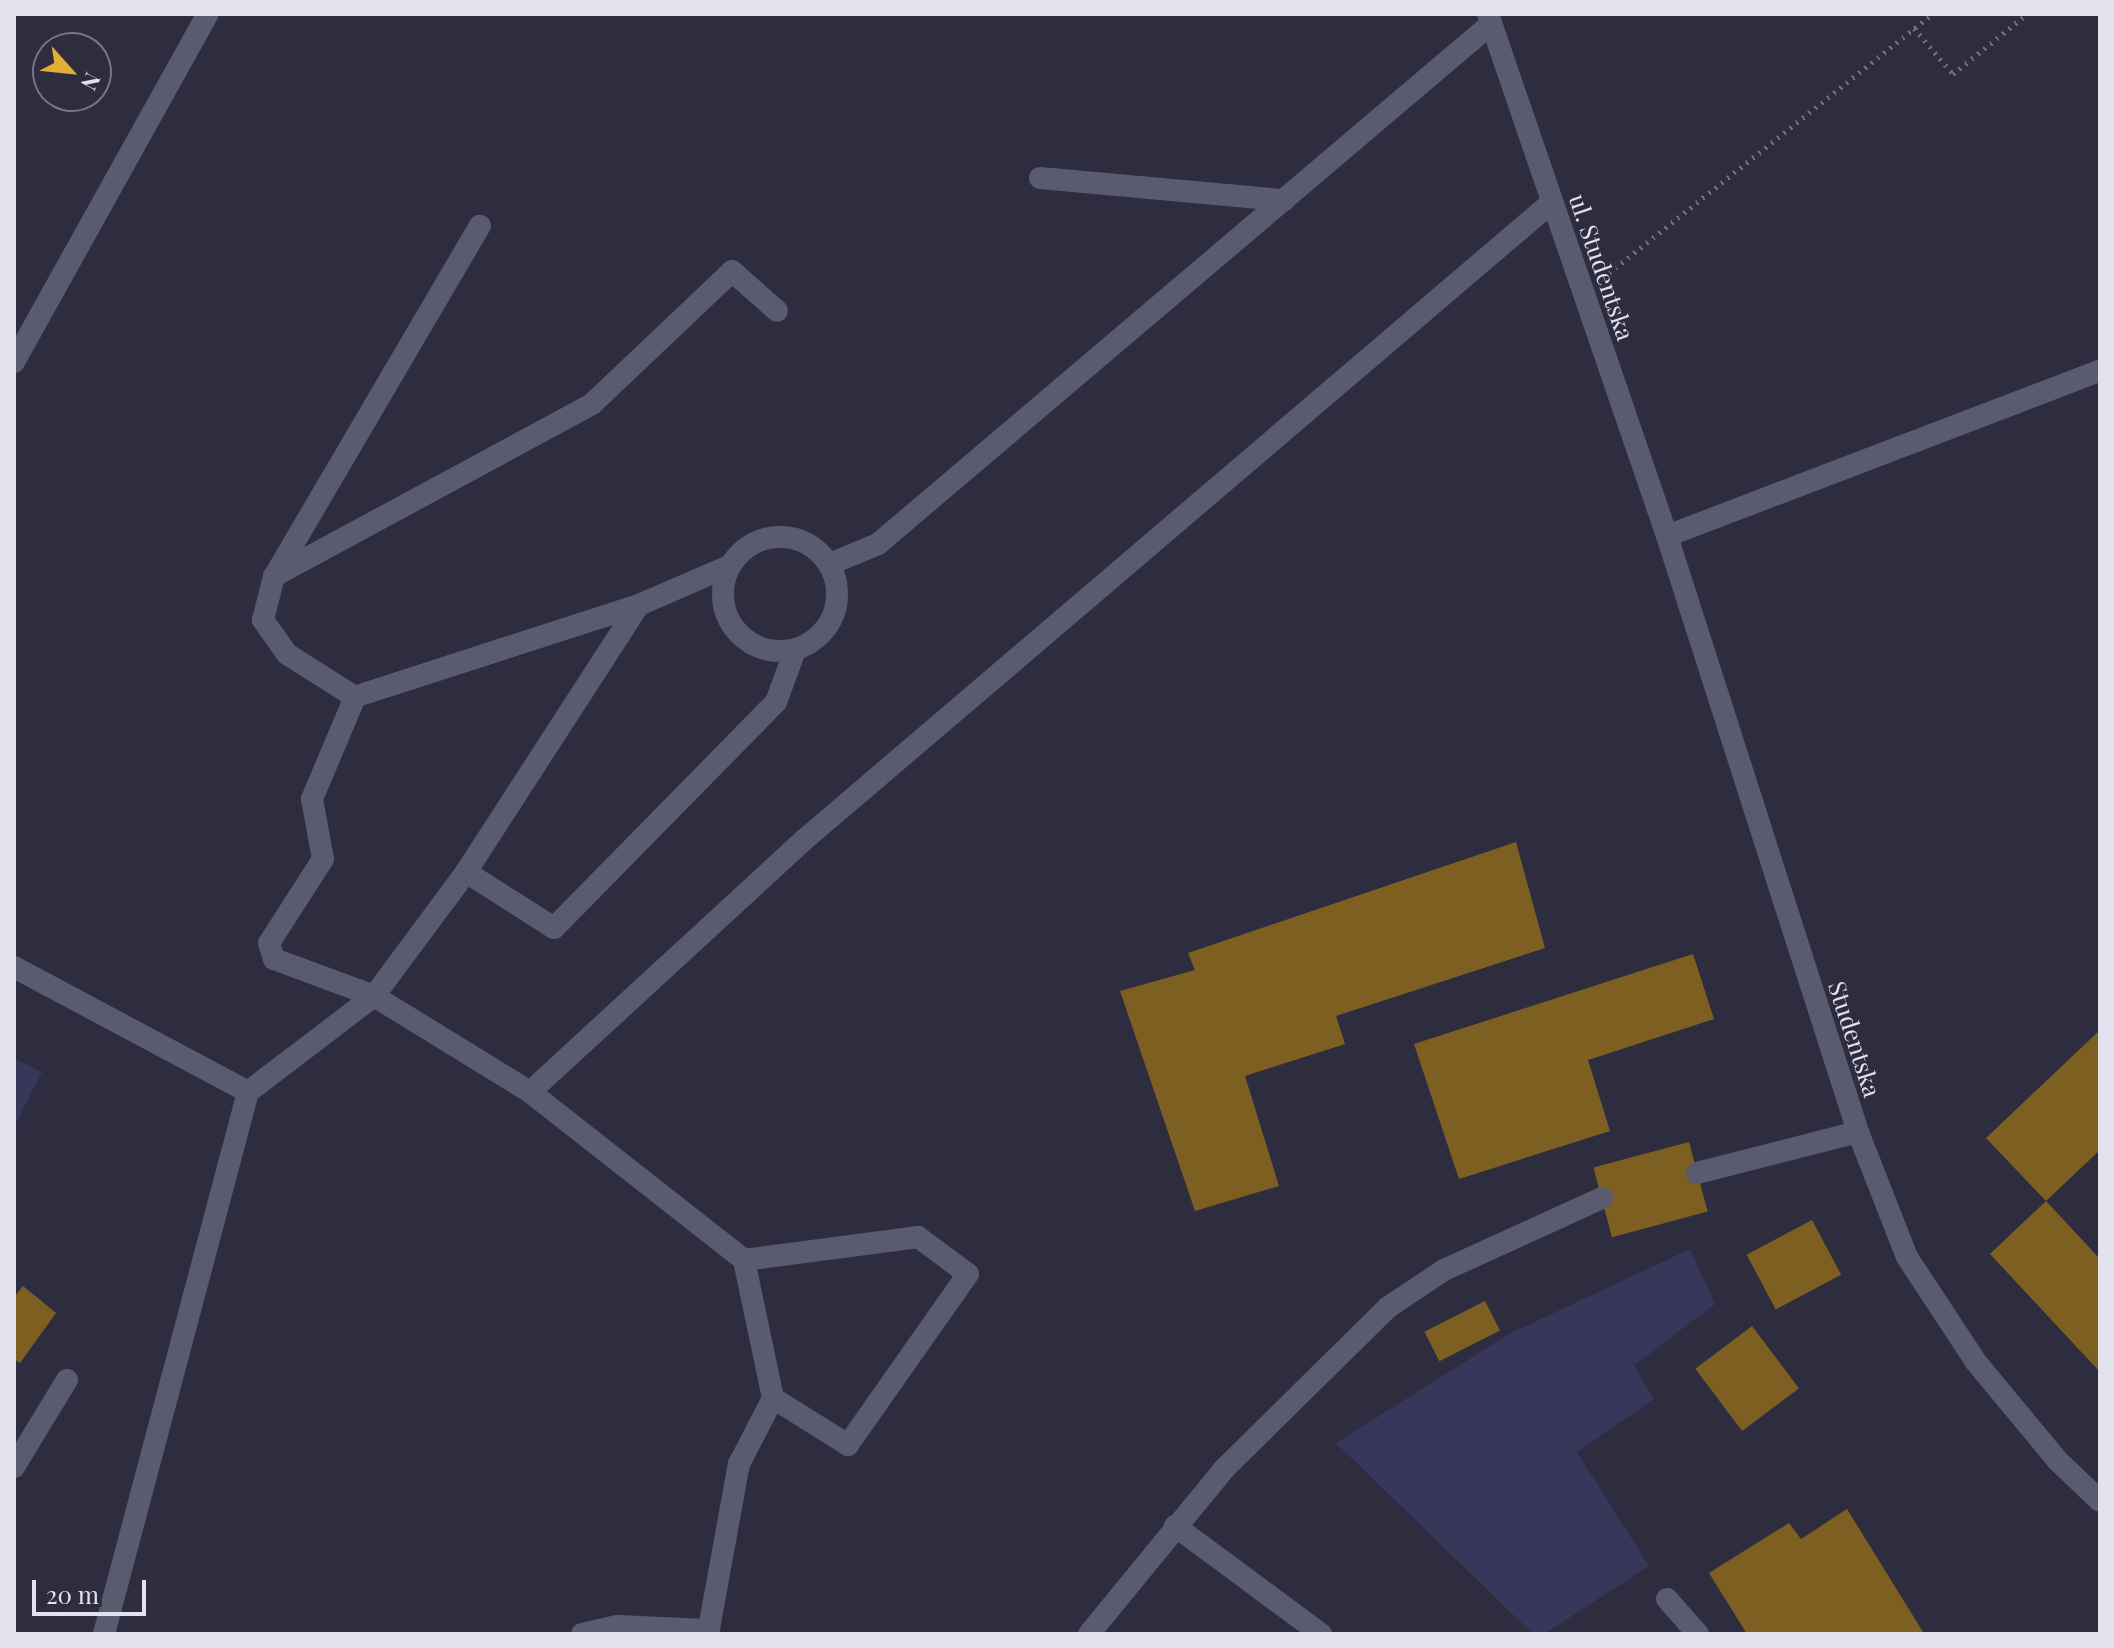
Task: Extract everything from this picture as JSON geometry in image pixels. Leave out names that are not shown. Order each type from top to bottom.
[{"type":"street","points":[[14,362],[208,14]]},
{"type":"street","points":[[830,564],[878,544],[1284,200],[1489,19]]},
{"type":"street","name":"ul. Studentska","points":[[1489,19],[1667,536]]},
{"type":"street","points":[[1040,178],[1284,200]]},
{"type":"street","points":[[530,1092],[804,840],[1552,202]]},
{"type":"street","points":[[355,697],[287,654],[263,620],[274,576],[480,226]]},
{"type":"street","points":[[274,576],[592,404],[732,271],[777,311]]},
{"type":"street","points":[[1667,536],[2100,371]]},
{"type":"street","points":[[466,872],[554,928],[776,702],[795,650],[830,623],[838,585],[830,564],[798,538],[778,536],[758,540],[729,566],[639,605],[355,697],[312,799],[323,859],[269,943],[274,959],[374,996],[530,1092],[744,1260],[773,1398],[739,1464],[708,1632],[617,1626],[582,1634]]},
{"type":"street","name":"Studentska","points":[[1667,536],[1858,1132],[1907,1257],[1976,1362],[2057,1460],[2100,1501]]},
{"type":"street","points":[[729,566],[722,595],[729,622],[748,642],[766,650],[795,650]]},
{"type":"street","points":[[104,1634],[248,1092],[374,996],[466,872],[639,605]]},
{"type":"street","points":[[14,967],[248,1092]]},
{"type":"street","points":[[1697,1173],[1858,1132]]},
{"type":"street","points":[[1089,1634],[1175,1526],[1283,1406],[1387,1308],[1444,1270],[1602,1198]]},
{"type":"street","points":[[744,1260],[918,1237],[968,1274],[848,1445],[773,1398]]},
{"type":"street","points":[[14,1467],[67,1380]]},
{"type":"street","points":[[1175,1526],[1321,1634]]},
{"type":"street","points":[[1667,1599],[1698,1634]]},
{"type":"path","points":[[1583,293],[1932,14]]},
{"type":"path","points":[[1914,28],[1953,74],[2027,14]]},
{"type":"shaded area","points":[[14,1058],[42,1072],[14,1127]]},
{"type":"shaded area","points":[[1690,1249],[1715,1304],[1634,1365],[1654,1399],[1577,1452],[1649,1566],[1544,1634],[1533,1634],[1336,1443],[1511,1333]]},
{"type":"building","points":[[1516,842],[1545,948],[1336,1016],[1345,1044],[1245,1076],[1279,1186],[1195,1211],[1120,991],[1195,970],[1188,953]]},
{"type":"building","points":[[1693,954],[1714,1019],[1588,1060],[1610,1131],[1459,1179],[1414,1044]]},
{"type":"building","points":[[2100,1030],[2100,1150],[2046,1201],[1986,1138]]},
{"type":"building","points":[[1689,1142],[1708,1212],[1612,1237],[1593,1168]]},
{"type":"building","points":[[2046,1201],[2100,1259],[2100,1372],[1990,1254]]},
{"type":"building","points":[[1812,1220],[1841,1275],[1776,1309],[1747,1255]]},
{"type":"building","points":[[23,1286],[56,1313],[20,1363],[14,1359],[14,1297]]},
{"type":"building","points":[[1485,1301],[1500,1330],[1439,1361],[1424,1332]]},
{"type":"building","points":[[1752,1326],[1799,1388],[1742,1431],[1695,1369]]},
{"type":"building","points":[[1847,1509],[1923,1632],[1747,1634],[1709,1573],[1789,1523],[1801,1539]]}]
